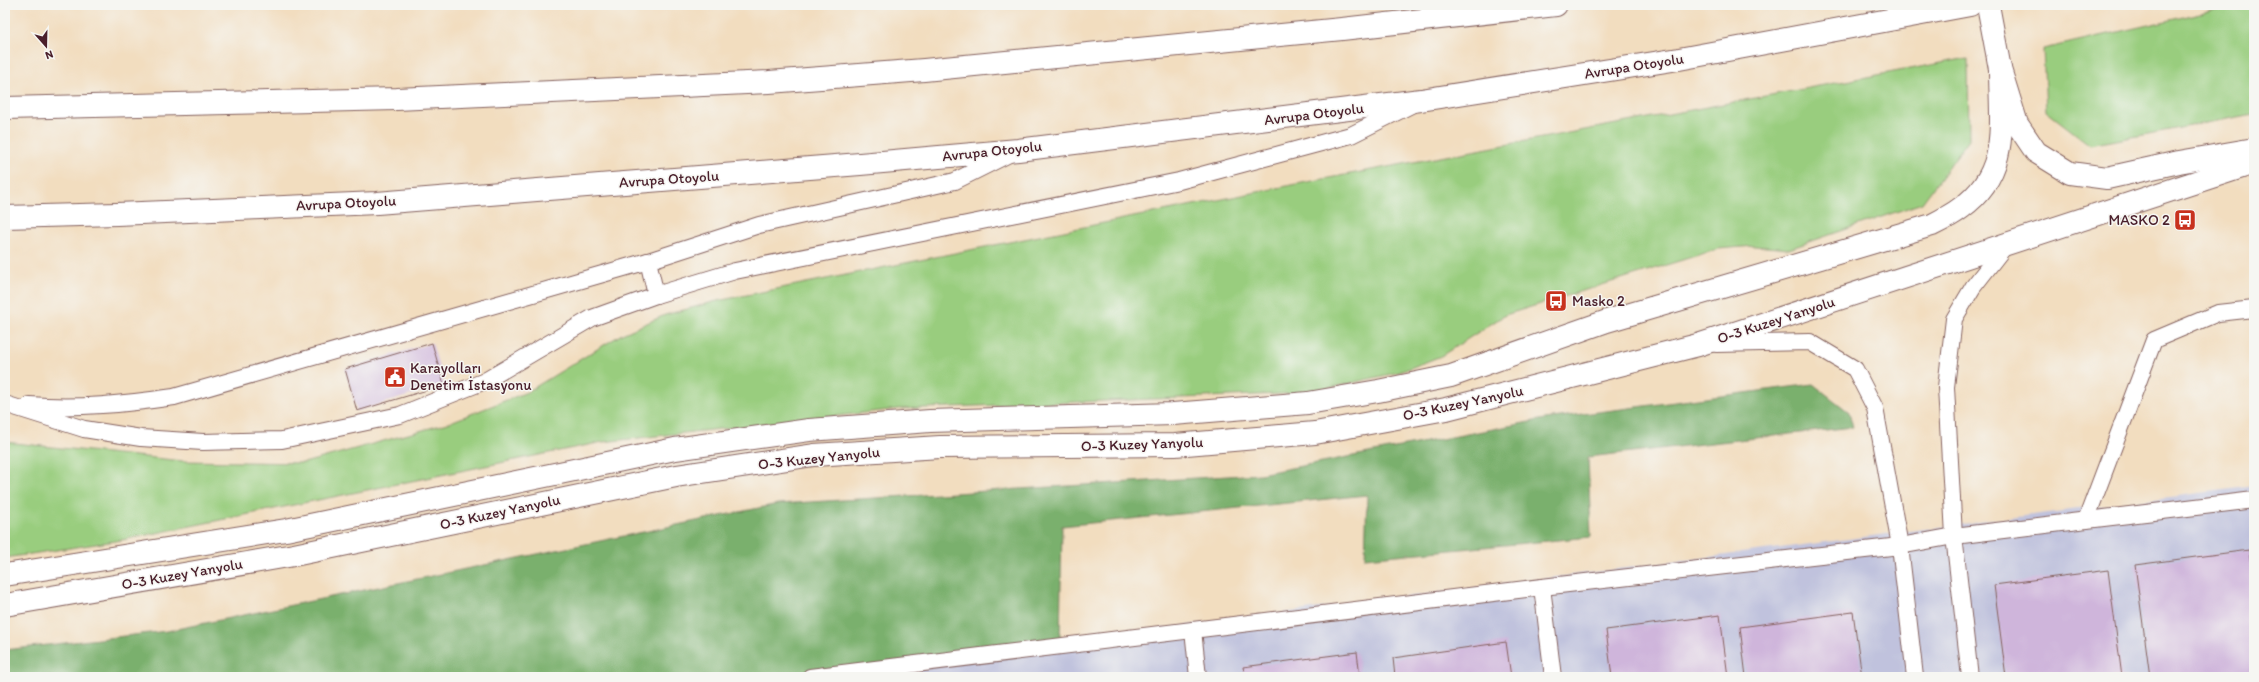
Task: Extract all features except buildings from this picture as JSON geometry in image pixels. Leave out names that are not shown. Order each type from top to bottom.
[{"type":"main road","points":[[5,108],[397,99],[769,82],[924,70],[1342,29],[1556,5]]},
{"type":"main road","name":"Avrupa Otoyolu","points":[[5,216],[117,214],[377,203],[852,165],[1018,150],[1422,100],[1679,59],[1970,5]]},
{"type":"main road","points":[[1988,5],[2000,69],[2017,124],[2036,152],[2070,173],[2108,178],[2179,162],[2254,149]]},
{"type":"main road","name":"O-3 Kuzey Yanyolu","points":[[5,576],[286,530],[675,449],[809,430],[930,421],[1174,414],[1308,403],[1451,376],[1607,321],[1932,226],[1962,208],[1984,186],[1996,166],[2001,139],[2000,69]]},
{"type":"main road","name":"O-3 Kuzey Yanyolu","points":[[5,605],[294,555],[676,476],[814,455],[940,446],[1175,445],[1315,433],[1446,409],[1698,345],[2005,246],[2254,163]]},
{"type":"lane","points":[[5,404],[84,429],[140,438],[203,442],[282,440],[400,414],[414,409],[485,381],[592,318],[656,295],[742,269],[1179,181],[1351,135],[1422,100]]},
{"type":"lane","points":[[5,404],[62,408],[110,405],[174,397],[648,261],[759,225],[955,180],[1018,150]]},
{"type":"lane","points":[[1970,677],[1954,536],[1946,387],[1954,319],[1973,288],[2005,246]]},
{"type":"lane","points":[[648,261],[656,295]]},
{"type":"lane","points":[[2086,520],[2154,340],[2218,313],[2254,309]]},
{"type":"lane","points":[[1698,345],[1810,342],[1855,369],[1875,408],[1900,546],[1915,677]]},
{"type":"lane","points":[[810,677],[835,676],[1542,587],[1900,546],[1954,536],[2254,500]]},
{"type":"lane","points":[[1542,587],[1553,677]]},
{"type":"lane","points":[[1193,630],[1198,677]]},
{"type":"shaded area","points":[[2254,486],[2254,677],[791,677],[1060,642]]},
{"type":"green space","points":[[2236,5],[2254,5],[2254,114],[2090,145],[2046,111],[2043,49]]},
{"type":"green space","points":[[1968,58],[1969,139],[1922,203],[1789,249],[1755,246],[1718,249],[1505,315],[1441,356],[1400,372],[1307,393],[899,409],[603,442],[122,540],[5,558],[5,442],[183,461],[304,463],[448,423],[527,392],[622,334],[665,315],[717,301],[1302,183]]},
{"type":"green space","points":[[1813,384],[1849,412],[1853,427],[1588,457],[1591,537],[1365,558],[1367,495],[1062,526],[1060,642],[792,677],[5,677],[5,650],[167,631],[778,504],[1260,474],[1545,419]]},
{"type":"place","name":"MASKO 2","points":[[2185,220]]},
{"type":"place","name":"Masko 2","points":[[1556,301]]},
{"type":"place","name":"Karayolları Denetim İstasyonu","points":[[395,377]]}]
